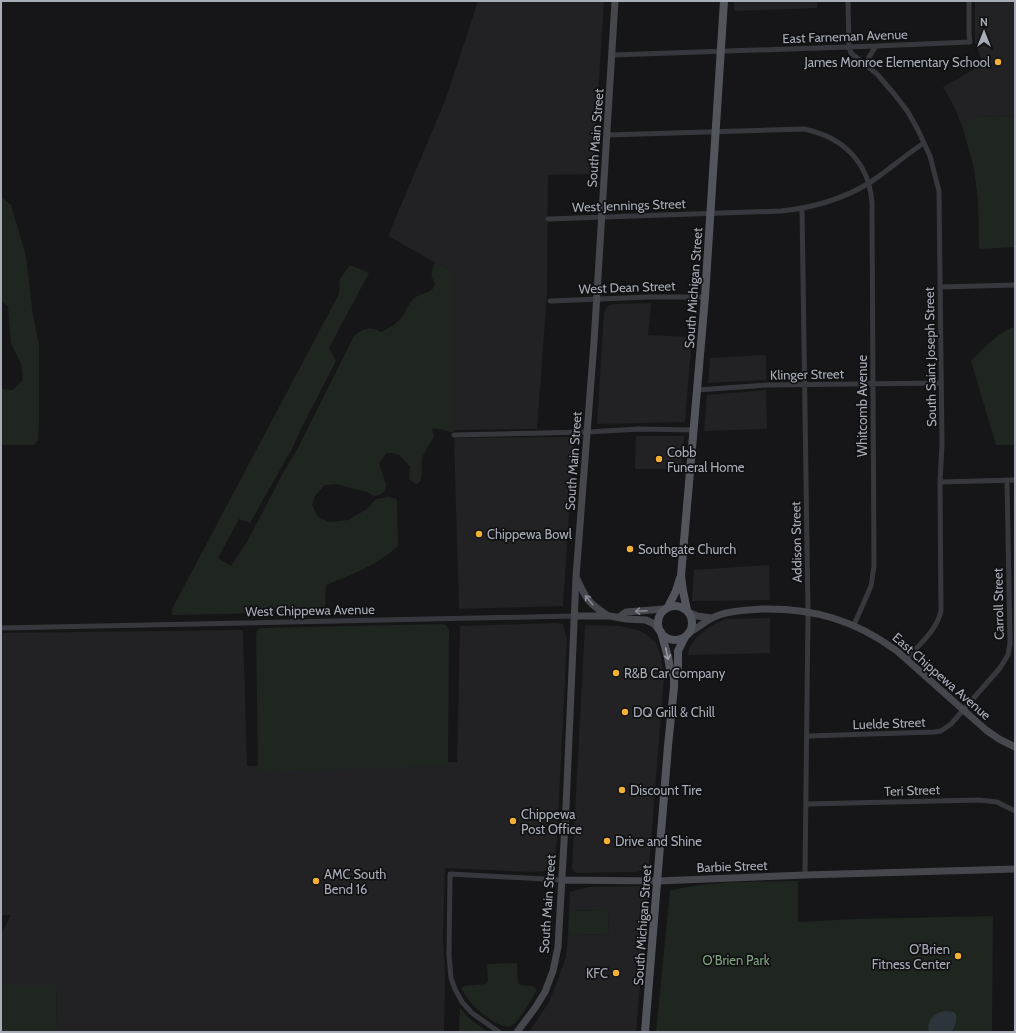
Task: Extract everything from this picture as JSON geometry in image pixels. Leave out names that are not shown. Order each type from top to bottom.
[{"type":"main road","name":"South Michigan Street","points":[[688,612],[681,576],[705,297],[724,1]]},
{"type":"main road","name":"South Michigan Street","points":[[666,608],[674,595],[681,576]]},
{"type":"main road","points":[[678,606],[688,612],[693,622],[688,634],[675,640],[670,639],[660,630],[658,619],[666,608],[678,606]]},
{"type":"main road","name":"South Michigan Street","points":[[660,630],[667,651],[670,669],[674,676]]},
{"type":"main road","name":"South Michigan Street","points":[[645,1032],[674,676],[678,668],[678,651],[688,634]]},
{"type":"street","name":"South Main Street","points":[[517,1032],[539,1003],[545,992],[553,971],[558,948],[576,577],[588,432],[615,1]]},
{"type":"street","points":[[848,1],[849,47]]},
{"type":"street","name":"East Farneman Avenue","points":[[612,55],[970,42],[969,1]]},
{"type":"street","points":[[866,64],[876,46]]},
{"type":"street","name":"South Saint Joseph Street","points":[[849,47],[851,53],[877,74],[901,103],[918,130],[933,164],[939,191],[942,444],[940,482],[941,603],[940,617],[931,632],[906,659]]},
{"type":"street","name":"Whitcomb Avenue","points":[[607,135],[798,129],[822,134],[834,140],[850,152],[860,166],[869,183],[872,203],[874,573],[871,586],[854,625]]},
{"type":"street","name":"West Jennings Street","points":[[548,219],[781,211],[802,208],[834,199],[869,183],[924,143]]},
{"type":"street","name":"Addison Street","points":[[802,208],[808,612],[805,875]]},
{"type":"street","points":[[941,287],[1015,285]]},
{"type":"street","name":"West Dean Street","points":[[550,300],[705,297]]},
{"type":"street","name":"Klinger Street","points":[[697,390],[805,385],[941,383]]},
{"type":"street","points":[[454,435],[588,432],[639,429],[694,430]]},
{"type":"street","name":"Carroll Street","points":[[963,710],[1000,668],[1008,655],[1007,480]]},
{"type":"street","points":[[940,482],[1015,480]]},
{"type":"street","points":[[576,577],[589,602],[610,616]]},
{"type":"street","name":"West Chippewa Avenue","points":[[619,617],[626,612],[666,608]]},
{"type":"street","name":"East Chippewa Avenue","points":[[688,634],[712,618],[731,612],[784,609],[808,612],[834,618],[854,625],[884,642],[906,659],[989,732],[1015,747]]},
{"type":"street","name":"East Chippewa Avenue","points":[[688,612],[697,616],[712,618]]},
{"type":"street","name":"West Chippewa Avenue","points":[[1,628],[610,616],[626,619],[646,620],[654,624],[660,630]]},
{"type":"street","name":"Luelde Street","points":[[807,736],[934,732],[946,728],[963,710]]},
{"type":"street","name":"Teri Street","points":[[806,804],[979,800],[997,802],[1015,811]]},
{"type":"street","name":"Barbie Street","points":[[499,1032],[472,1013],[462,1002],[451,978],[449,955],[450,874],[562,880],[657,881],[1015,869]]},
{"type":"shaded area","points":[[478,1],[604,1],[593,174],[548,175],[547,294],[537,429],[454,430],[454,273],[388,236],[445,101]]},
{"type":"shaded area","points":[[734,1],[817,1],[817,8],[734,11]]},
{"type":"shaded area","name":"James Monroe Elementary School","points":[[975,1],[1015,1],[1015,117],[973,116],[963,129],[955,108],[943,87],[980,66],[981,58],[975,42]]},
{"type":"shaded area","points":[[651,303],[648,335],[692,337],[685,422],[597,424],[604,313],[606,308],[615,304]]},
{"type":"shaded area","points":[[766,355],[766,380],[708,383],[710,358]]},
{"type":"shaded area","points":[[766,390],[767,429],[704,431],[707,395]]},
{"type":"shaded area","points":[[636,436],[684,436],[681,469],[635,469]]},
{"type":"shaded area","points":[[574,437],[563,606],[459,609],[454,438]]},
{"type":"shaded area","points":[[769,565],[770,600],[692,601],[694,570]]},
{"type":"shaded area","points":[[770,618],[770,653],[688,655],[689,648],[697,637],[716,623],[725,619]]},
{"type":"shaded area","points":[[562,624],[564,627],[567,641],[557,837],[554,868],[549,871],[530,872],[445,868],[443,936],[445,975],[444,1032],[57,1032],[56,986],[1,985],[1,935],[11,915],[1,915],[1,633],[243,630],[247,766],[457,762],[460,626]]},
{"type":"shaded area","points":[[586,625],[620,626],[638,630],[646,634],[656,643],[661,657],[664,676],[649,866],[646,869],[637,872],[577,873],[573,871],[572,867]]},
{"type":"shaded area","points":[[588,887],[642,887],[647,899],[636,1032],[529,1032],[549,1002],[566,957],[568,935],[608,934],[609,910],[569,911],[570,892]]},
{"type":"shaded area","points":[[945,1011],[954,1012],[956,1015],[954,1028],[951,1032],[929,1032],[929,1024],[934,1015]]},
{"type":"green space","points":[[973,116],[1015,117],[1015,247],[979,249],[978,200],[974,168],[963,129]]},
{"type":"green space","points":[[1,185],[2,198],[11,205],[26,256],[33,316],[39,345],[39,422],[38,440],[34,445],[1,445],[1,389],[13,390],[23,380],[21,364],[11,343],[8,307],[1,301]]},
{"type":"green space","points":[[435,262],[454,273],[454,432],[432,429],[434,436],[422,459],[422,474],[420,482],[416,484],[409,479],[410,466],[401,456],[387,453],[379,463],[386,485],[385,491],[374,496],[367,492],[336,484],[325,485],[315,496],[312,505],[318,517],[330,522],[348,520],[367,509],[376,499],[389,497],[397,499],[398,546],[382,559],[373,564],[326,585],[325,612],[172,615],[172,609],[339,294],[340,279],[350,265],[369,273],[329,348],[336,361],[293,447],[250,523],[239,519],[218,558],[231,566],[248,540],[298,448],[354,336],[367,329],[374,329],[381,332],[396,323],[403,316],[409,304],[414,299],[419,295],[430,291],[434,287],[435,283],[432,277],[432,272]]},
{"type":"green space","points":[[1015,327],[1015,445],[996,445],[971,361],[997,336]]},
{"type":"green space","points":[[446,625],[449,631],[448,762],[444,766],[265,771],[258,768],[256,635],[260,628]]},
{"type":"green space","name":"O'Brien Park","points":[[798,881],[798,922],[856,919],[993,916],[992,1032],[656,1032],[670,891],[685,887],[717,883]]},
{"type":"green space","points":[[609,910],[608,934],[568,935],[569,911]]},
{"type":"green space","points":[[517,963],[518,983],[521,985],[533,986],[537,990],[526,1010],[515,1023],[507,1027],[490,1020],[479,1011],[461,988],[464,986],[486,984],[488,981],[487,964]]},
{"type":"green space","points":[[1,985],[56,985],[57,1032],[1,1032]]},
{"type":"green space","points":[[460,1008],[470,1019],[488,1032],[459,1032]]},
{"type":"place","name":"James Monroe Elementary School","points":[[998,62]]},
{"type":"place","name":"Cobb Funeral Home","points":[[659,459]]},
{"type":"place","name":"Chippewa Bowl","points":[[479,534]]},
{"type":"place","name":"Southgate Church","points":[[630,549]]},
{"type":"place","name":"R&B Car Company","points":[[616,673]]},
{"type":"place","name":"DQ Grill & Chill","points":[[625,712]]},
{"type":"place","name":"Discount Tire","points":[[622,790]]},
{"type":"place","name":"Chippewa Post Office","points":[[513,821]]},
{"type":"place","name":"Drive and Shine","points":[[607,841]]},
{"type":"place","name":"AMC South Bend 16","points":[[316,881]]},
{"type":"place","name":"O’Brien Fitness Center","points":[[958,956]]},
{"type":"place","name":"KFC","points":[[616,973]]}]
